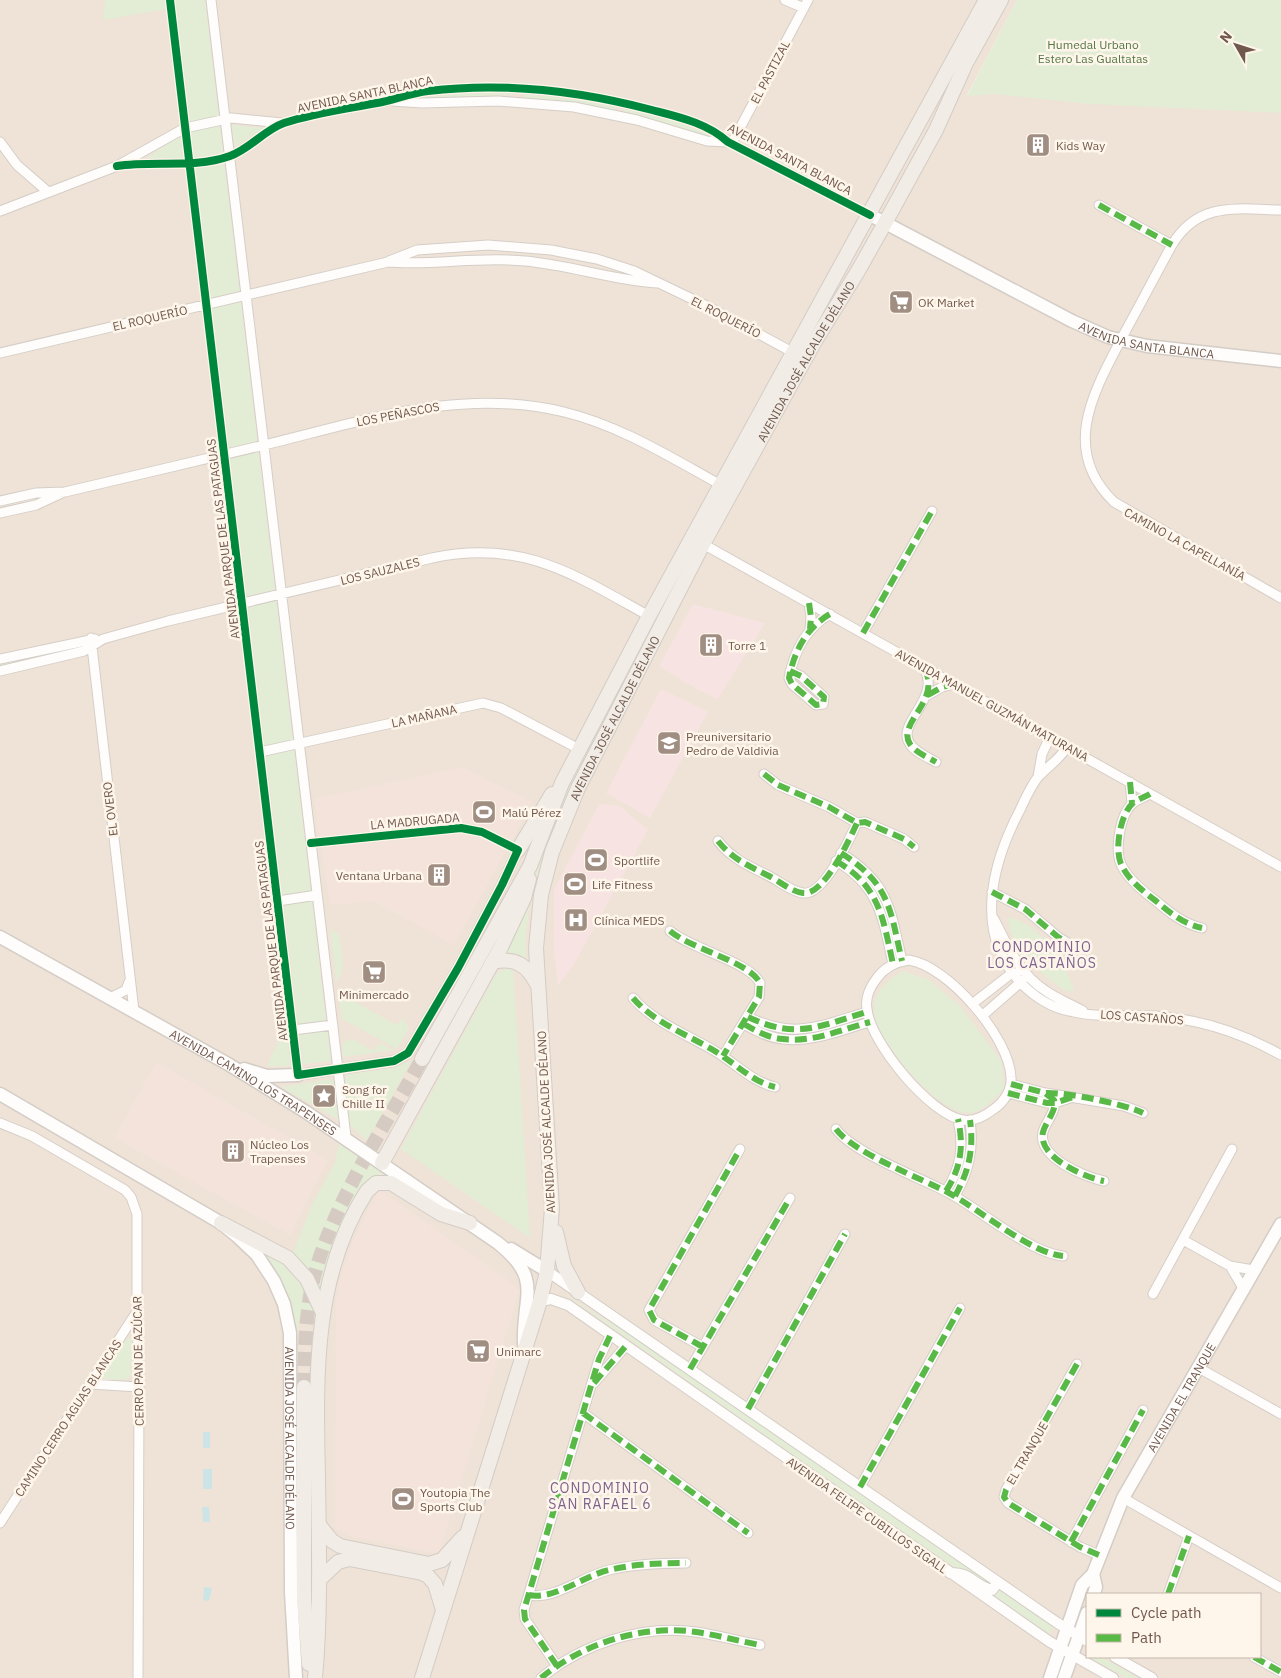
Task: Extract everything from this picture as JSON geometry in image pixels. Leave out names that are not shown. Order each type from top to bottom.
[{"type":"main road","name":"AVENIDA JOSÉ ALCALDE DÉLANO","points":[[422,1059],[530,866],[562,783],[649,616],[986,0]]},
{"type":"main road","name":"AVENIDA JOSÉ ALCALDE DÉLANO","points":[[422,1678],[524,1347],[540,1301],[547,1271],[552,1208],[536,948],[539,912],[546,873],[559,831],[594,754],[703,544],[804,360],[885,223],[936,130],[966,63],[1001,0]]},
{"type":"main road","name":"AVENIDA SANTA BLANCA","points":[[870,215],[1089,329],[1121,341],[1153,347],[1281,361]]},
{"type":"main road","points":[[518,850],[545,805],[562,783]]},
{"type":"main road","points":[[382,1163],[493,962],[524,898],[530,866]]},
{"type":"main road","name":"AVENIDA CAMINO LOS TRAPENSES","points":[[1,938],[228,1064],[346,1137],[498,1242],[547,1271]]},
{"type":"main road","points":[[493,962],[508,960],[520,963],[528,970],[538,987]]},
{"type":"main road","points":[[228,1064],[267,1076],[298,1075]]},
{"type":"main road","points":[[0,1094],[222,1223],[288,1258],[308,1279],[322,1313]]},
{"type":"main road","points":[[315,1678],[319,1580],[316,1377],[322,1313],[330,1279],[345,1234],[362,1198],[372,1185],[383,1181],[391,1183],[441,1214],[470,1223]]},
{"type":"main road","points":[[552,1208],[560,1254],[578,1292]]},
{"type":"main road","name":"AVENIDA JOSÉ ALCALDE DÉLANO","points":[[222,1223],[247,1245],[267,1269],[281,1294],[290,1323],[291,1592],[296,1678]]},
{"type":"main road","name":"AVENIDA EL TRANQUE","points":[[1050,1678],[1082,1585],[1093,1574],[1123,1498],[1253,1270],[1277,1239],[1281,1224]]},
{"type":"main road","name":"AVENIDA CAMINO LOS TRAPENSES","points":[[498,1242],[518,1262],[528,1284],[524,1347]]},
{"type":"main road","name":"AVENIDA JOSÉ ALCALDE DÉLANO","points":[[304,1387],[304,1600],[311,1678]]},
{"type":"main road","points":[[319,1524],[332,1541],[340,1546],[429,1564],[442,1560],[466,1533]]},
{"type":"main road","points":[[319,1580],[338,1562],[350,1559],[422,1573],[435,1584],[443,1610]]},
{"type":"main road","name":"AVENIDA EL TRANQUE","points":[[1093,1574],[1096,1587],[1094,1593]]},
{"type":"main road","points":[[1064,1678],[1072,1656],[1083,1639],[1086,1620]]},
{"type":"street","name":"AVENIDA PARQUE DE LAS PATAGUAS","points":[[170,0],[298,1075]]},
{"type":"street","points":[[211,0],[346,1137]]},
{"type":"street","points":[[785,0],[806,4]]},
{"type":"street","name":"EL PASTIZAL","points":[[730,143],[806,4]]},
{"type":"street","name":"AVENIDA SANTA BLANCA","points":[[0,211],[47,191],[117,166],[185,128],[224,118],[283,124],[428,91],[518,89],[569,94],[622,103],[702,125],[730,143],[870,215]]},
{"type":"street","points":[[517,102],[518,89]]},
{"type":"street","name":"AVENIDA SANTA BLANCA","points":[[392,100],[422,103],[480,100],[574,107],[618,115],[707,141],[730,143]]},
{"type":"street","points":[[618,115],[622,103]]},
{"type":"street","name":"AVENIDA SANTA BLANCA","points":[[117,166],[139,163],[189,164],[229,156],[283,124]]},
{"type":"street","points":[[0,142],[17,165],[47,191]]},
{"type":"street","points":[[1099,204],[1172,245]]},
{"type":"street","name":"CAMINO LA CAPELLANÍA","points":[[1281,210],[1230,209],[1212,212],[1188,224],[1172,245],[1097,385],[1086,423],[1086,453],[1098,484],[1108,496],[1128,512],[1281,598]]},
{"type":"street","name":"EL ROQUERÍO","points":[[0,353],[388,262],[410,252],[443,247],[488,245],[526,247],[604,261],[626,268],[656,284],[711,308],[794,353]]},
{"type":"street","points":[[524,260],[526,247]]},
{"type":"street","name":"EL ROQUERÍO","points":[[388,262],[411,263],[481,259],[524,260],[656,284]]},
{"type":"street","name":"LOS PEÑASCOS","points":[[0,513],[36,504],[65,492],[420,408],[480,401],[514,403],[564,412],[615,429],[656,448],[721,485]]},
{"type":"street","name":"LOS PEÑASCOS","points":[[0,501],[36,493],[65,492]]},
{"type":"street","points":[[863,633],[932,511]]},
{"type":"street","name":"AVENIDA MANUEL GUZMÁN MATURANA","points":[[703,544],[1281,867]]},
{"type":"street","name":"LOS SAUZALES","points":[[0,659],[91,642],[168,620],[281,595],[449,554],[499,552],[530,558],[562,570],[649,616]]},
{"type":"street","points":[[809,603],[810,629]]},
{"type":"street","points":[[790,671],[797,651],[810,629],[830,614]]},
{"type":"street","name":"LOS SAUZALES","points":[[0,671],[84,651],[91,642]]},
{"type":"street","name":"EL OVERO","points":[[91,642],[134,1011]]},
{"type":"street","points":[[924,668],[929,679],[928,695],[907,731],[909,743],[917,751],[936,762]]},
{"type":"street","points":[[928,695],[942,686],[954,684]]},
{"type":"street","name":"LA MAÑANA","points":[[260,752],[483,703],[501,708],[579,749]]},
{"type":"street","name":"LOS CASTAÑOS","points":[[1050,737],[1042,754],[1038,777],[1008,834],[997,866],[992,892],[995,941],[1012,973],[1021,983],[1051,1004],[1068,1011],[1101,1015],[1164,1017],[1202,1023],[1245,1037],[1281,1055]]},
{"type":"street","name":"LOS CASTAÑOS","points":[[1038,777],[1057,761],[1067,747]]},
{"type":"street","points":[[764,774],[774,784],[829,807],[857,823],[865,822],[907,841],[914,847]]},
{"type":"street","points":[[1130,782],[1132,803],[1119,832],[1117,846],[1122,868],[1149,896],[1171,914],[1190,926],[1202,928]]},
{"type":"street","points":[[1132,803],[1150,794]]},
{"type":"street","points":[[718,841],[737,860],[804,894],[812,892],[821,886],[857,823]]},
{"type":"street","name":"LA MADRUGADA","points":[[311,843],[461,828],[482,832],[518,850]]},
{"type":"street","points":[[298,1075],[394,1061],[412,1049],[466,952],[518,850]]},
{"type":"street","points":[[839,857],[864,869],[880,887],[889,906],[897,962]]},
{"type":"street","points":[[992,892],[1025,908],[1058,937],[1071,945]]},
{"type":"street","points":[[278,901],[317,895]]},
{"type":"street","name":"LOS CASTAÑOS","points":[[993,917],[1011,953],[1025,973],[1045,991],[1085,1012]]},
{"type":"street","points":[[670,931],[684,942],[729,961],[756,976],[761,986],[760,994],[746,1021],[723,1056]]},
{"type":"street","points":[[897,962],[917,962],[931,967],[972,1004],[996,1037],[1010,1073],[1009,1088],[995,1108],[980,1117],[970,1120],[958,1119],[940,1110],[907,1079],[884,1048],[870,1022],[867,1012],[867,997],[872,984],[884,970],[897,962]]},
{"type":"street","points":[[972,1004],[1012,973],[1025,973],[1021,983],[982,1016]]},
{"type":"street","points":[[110,998],[126,990],[130,979]]},
{"type":"street","points":[[633,998],[645,1009],[723,1056],[745,1072],[775,1087]]},
{"type":"street","points":[[746,1021],[781,1030],[800,1030],[867,1012]]},
{"type":"street","points":[[746,1021],[773,1037],[792,1040],[812,1038],[870,1022]]},
{"type":"street","points":[[293,1030],[333,1026]]},
{"type":"street","points":[[1009,1088],[1124,1106],[1143,1113]]},
{"type":"street","points":[[1009,1088],[1039,1101],[1055,1103],[1073,1097]]},
{"type":"street","points":[[1046,1093],[1055,1103]]},
{"type":"street","points":[[1039,1101],[1045,1109],[1047,1122]]},
{"type":"street","points":[[0,1103],[14,1102]]},
{"type":"street","points":[[1055,1103],[1047,1122],[1043,1143],[1050,1155],[1088,1176],[1104,1181]]},
{"type":"street","points":[[951,1194],[961,1156],[962,1141],[958,1119]]},
{"type":"street","points":[[951,1194],[967,1174],[970,1160],[970,1120]]},
{"type":"street","name":"CERRO PAN DE AZÚCAR","points":[[0,1123],[32,1136],[116,1184],[131,1196],[137,1214],[137,1313],[140,1388],[138,1678]]},
{"type":"street","points":[[836,1129],[848,1141],[902,1171],[951,1194],[1037,1247],[1051,1254],[1063,1256]]},
{"type":"street","points":[[703,1347],[654,1320],[650,1314],[650,1307],[740,1149]]},
{"type":"street","points":[[1153,1294],[1232,1149]]},
{"type":"street","points":[[690,1368],[790,1198]]},
{"type":"street","points":[[748,1409],[845,1234]]},
{"type":"street","points":[[1183,1240],[1230,1266],[1253,1270]]},
{"type":"street","points":[[1230,1266],[1243,1288]]},
{"type":"street","name":"AVENIDA FELIPE CUBILLOS SIGALL","points":[[547,1271],[1083,1639]]},
{"type":"street","name":"AVENIDA FELIPE CUBILLOS SIGALL","points":[[540,1301],[551,1299],[562,1302],[950,1573],[1072,1656],[1113,1678]]},
{"type":"street","name":"AVENIDA FELIPE CUBILLOS SIGALL","points":[[860,1487],[960,1308]]},
{"type":"street","name":"CAMINO CERRO AGUAS BLANCAS","points":[[0,1522],[137,1313]]},
{"type":"street","points":[[557,1666],[525,1619],[524,1610],[602,1352],[610,1336],[620,1329],[640,1335]]},
{"type":"street","points":[[592,1385],[625,1347]]},
{"type":"street","name":"EL TRANQUE","points":[[1077,1364],[1004,1494],[1008,1503],[1071,1542],[1099,1555]]},
{"type":"street","points":[[1197,1367],[1281,1414]]},
{"type":"street","points":[[90,1384],[140,1388]]},
{"type":"street","points":[[1071,1542],[1143,1410]]},
{"type":"street","points":[[583,1413],[748,1533]]},
{"type":"street","points":[[1123,1498],[1281,1588]]},
{"type":"street","points":[[1168,1593],[1189,1536]]},
{"type":"street","points":[[529,1595],[544,1596],[608,1570],[649,1564],[686,1563]]},
{"type":"street","points":[[950,1573],[963,1572],[984,1588],[992,1590],[998,1582]]},
{"type":"street","points":[[541,1678],[557,1666],[606,1642],[656,1632],[695,1632],[760,1645]]},
{"type":"street","points":[[1117,1658],[1152,1678]]},
{"type":"street","points":[[1256,1658],[1281,1672]]},
{"type":"shaded area","points":[[0,0],[1017,0],[967,95],[994,94],[1281,112],[1281,1678],[0,1678]]},
{"type":"shaded area","name":"Torre 1","points":[[693,604],[765,623],[718,699],[695,688],[659,666]]},
{"type":"shaded area","points":[[661,689],[708,712],[650,818],[606,793]]},
{"type":"shaded area","points":[[462,767],[533,802],[454,945],[373,901],[330,905],[314,799]]},
{"type":"shaded area","name":"Clínica MEDS","points":[[599,804],[620,806],[648,830],[573,966],[558,985],[554,949],[554,890]]},
{"type":"shaded area","points":[[156,1062],[328,1160],[290,1235],[114,1138]]},
{"type":"shaded area","points":[[379,1189],[513,1284],[519,1292],[439,1554],[349,1536],[335,1528],[336,1302],[339,1281],[352,1244]]},
{"type":"green space","points":[[105,0],[164,0],[166,9],[103,20]]},
{"type":"green space","points":[[175,0],[205,0],[331,1061],[303,1064]]},
{"type":"green space","name":"Humedal Urbano Estero Las Gualtatas","points":[[1017,0],[1281,0],[1281,113],[1090,104],[994,94],[967,96]]},
{"type":"green space","points":[[511,93],[513,95],[420,98],[432,94]]},
{"type":"green space","points":[[525,94],[583,100],[616,107],[614,110],[585,104],[523,97]]},
{"type":"green space","points":[[625,108],[676,122],[712,135],[709,137],[625,112],[623,110]]},
{"type":"green space","points":[[232,125],[263,128],[234,147]]},
{"type":"green space","points":[[181,135],[183,160],[146,158]]},
{"type":"green space","points":[[665,600],[667,601],[654,627],[588,752],[548,841],[531,898],[526,938],[526,958],[511,954],[502,955],[576,769],[619,684]]},
{"type":"green space","points":[[83,643],[85,646],[0,667],[0,664]]},
{"type":"green space","points":[[1008,917],[1030,927],[1040,935],[1064,967],[1074,990],[1068,992],[1029,961],[1015,941]]},
{"type":"green space","points":[[330,928],[339,935],[342,953],[342,971],[336,981]]},
{"type":"green space","points":[[507,967],[513,968],[530,1238],[401,1149],[496,974]]},
{"type":"green space","points":[[903,971],[929,980],[961,1007],[1002,1062],[1004,1089],[978,1111],[967,1113],[955,1110],[940,1101],[909,1072],[884,1037],[877,1022],[874,1009],[875,1002],[883,986]]},
{"type":"green space","points":[[343,988],[353,991],[351,1000],[397,1025],[402,1018],[409,1028],[397,1049],[342,1019],[338,993]]},
{"type":"green space","points":[[285,1019],[291,1066],[267,1066],[283,1031],[283,1020]]},
{"type":"green space","points":[[352,1039],[374,1051],[379,1043],[394,1050],[343,1057],[342,1046],[344,1042]]},
{"type":"green space","points":[[409,1061],[411,1062],[367,1141],[350,1125],[345,1079],[349,1074],[394,1068]]},
{"type":"green space","points":[[331,1079],[334,1081],[339,1117],[337,1119],[281,1087]]},
{"type":"green space","points":[[339,1143],[381,1171],[383,1176],[375,1179],[321,1294],[310,1272],[292,1255],[313,1203],[335,1163]]},
{"type":"green space","points":[[267,1252],[300,1275],[315,1307],[315,1322],[299,1319],[297,1336],[295,1336],[293,1314],[287,1294],[267,1256]]},
{"type":"green space","points":[[560,1291],[623,1329],[1053,1627],[1050,1635]]},
{"type":"green space","points":[[128,1337],[132,1339],[131,1376],[125,1380],[103,1379],[103,1375]]},
{"type":"green space","points":[[1090,1658],[1103,1658],[1139,1678],[1127,1678]]},
{"type":"water","points":[[203,1432],[210,1432],[210,1448],[203,1448]]},
{"type":"water","points":[[203,1469],[212,1469],[212,1489],[203,1489]]},
{"type":"water","points":[[202,1507],[209,1507],[210,1522],[203,1522]]},
{"type":"water","points":[[204,1587],[212,1588],[209,1601],[203,1600]]},
{"type":"tunnel","points":[[304,1387],[309,1304],[314,1277],[323,1249],[334,1221],[361,1165],[422,1059]]},
{"type":"marked path","points":[[1099,205],[1172,245]]},
{"type":"marked path","points":[[863,633],[932,511]]},
{"type":"marked path","points":[[809,603],[810,629]]},
{"type":"marked path","points":[[790,671],[801,676],[824,697],[823,704],[816,705],[792,684],[789,678],[791,668],[794,659],[802,642],[814,626],[830,614]]},
{"type":"marked path","points":[[924,668],[928,680],[928,690],[924,701],[913,719],[907,736],[910,744],[915,749],[936,762]]},
{"type":"marked path","points":[[928,695],[942,687],[954,684]]},
{"type":"marked path","points":[[764,774],[778,785],[829,807],[857,823],[865,822],[904,839],[914,847]]},
{"type":"marked path","points":[[1130,782],[1132,803]]},
{"type":"marked path","points":[[1150,794],[1137,800],[1128,808],[1119,834],[1120,861],[1129,877],[1147,894],[1178,918],[1202,928]]},
{"type":"marked path","points":[[718,841],[741,862],[799,892],[811,892],[827,877],[857,823]]},
{"type":"marked path","points":[[841,853],[857,864],[879,887],[890,912],[902,961]]},
{"type":"marked path","points":[[836,861],[862,881],[871,893],[882,918],[893,964]]},
{"type":"marked path","points":[[992,892],[1025,909],[1058,937],[1071,945]]},
{"type":"marked path","points":[[670,931],[679,938],[733,962],[754,975],[760,983],[759,997],[723,1056]]},
{"type":"marked path","points":[[633,998],[651,1015],[662,1022],[718,1053],[752,1077],[775,1087]]},
{"type":"marked path","points":[[748,1017],[780,1028],[794,1029],[821,1026],[867,1012]]},
{"type":"marked path","points":[[744,1024],[768,1036],[794,1040],[827,1035],[870,1022]]},
{"type":"marked path","points":[[1011,1084],[1045,1093],[1054,1100],[1053,1112],[1043,1132],[1043,1141],[1047,1150],[1074,1170],[1104,1181]]},
{"type":"marked path","points":[[1008,1093],[1047,1103],[1055,1103],[1073,1097]]},
{"type":"marked path","points":[[1046,1093],[1067,1094],[1095,1099],[1143,1113]]},
{"type":"marked path","points":[[946,1191],[955,1174],[960,1156],[961,1138],[958,1119]]},
{"type":"marked path","points":[[955,1196],[964,1178],[971,1150],[970,1120]]},
{"type":"marked path","points":[[836,1129],[845,1138],[872,1156],[949,1193],[1020,1239],[1050,1253],[1063,1256]]},
{"type":"marked path","points":[[703,1347],[654,1320],[649,1310],[740,1149]]},
{"type":"marked path","points":[[690,1369],[790,1198]]},
{"type":"marked path","points":[[748,1409],[845,1234]]},
{"type":"marked path","points":[[860,1487],[960,1308]]},
{"type":"marked path","points":[[557,1666],[525,1619],[524,1610],[599,1359],[610,1336]]},
{"type":"marked path","points":[[594,1383],[625,1347]]},
{"type":"marked path","points":[[1077,1364],[1006,1490],[1004,1497],[1008,1503],[1080,1547],[1099,1555]]},
{"type":"marked path","points":[[1071,1542],[1143,1410]]},
{"type":"marked path","points":[[583,1413],[748,1533]]},
{"type":"marked path","points":[[1168,1593],[1189,1536]]},
{"type":"marked path","points":[[529,1595],[539,1596],[559,1591],[599,1573],[618,1568],[647,1564],[686,1563]]},
{"type":"marked path","points":[[541,1678],[575,1655],[594,1646],[634,1634],[676,1630],[696,1632],[760,1645]]},
{"type":"marked path","points":[[1256,1658],[1281,1672]]},
{"type":"cycle path","points":[[170,0],[298,1075],[394,1061],[408,1053],[458,968],[502,885],[518,850],[482,832],[461,828],[311,843]]},
{"type":"cycle path","points":[[117,166],[216,160],[237,153],[270,130],[284,123],[421,92],[456,88],[512,88],[569,93],[625,103],[702,125],[728,142],[870,215]]},
{"type":"place","name":"Kids Way","points":[[1038,145]]},
{"type":"place","name":"OK Market","points":[[901,302]]},
{"type":"place","name":"Torre 1","points":[[711,645]]},
{"type":"place","name":"Preuniversitario Pedro de Valdivia","points":[[669,743]]},
{"type":"place","name":"Malú Pérez","points":[[484,812]]},
{"type":"place","name":"Sportlife","points":[[596,860]]},
{"type":"place","name":"Ventana Urbana","points":[[439,875]]},
{"type":"place","name":"Life Fitness","points":[[575,884]]},
{"type":"place","name":"Clínica MEDS","points":[[576,920]]},
{"type":"place","name":"Minimercado","points":[[374,972]]},
{"type":"place","name":"Song for Chille II","points":[[324,1096]]},
{"type":"place","name":"Núcleo Los Trapenses","points":[[233,1151]]},
{"type":"place","name":"Unimarc","points":[[478,1351]]},
{"type":"place","name":"Youtopia The Sports Club","points":[[403,1499]]},
{"type":"district","name":"CONDOMINIO LOS CASTAÑOS","points":[[1042,956]]},
{"type":"district","name":"CONDOMINIO SAN RAFAEL 6","points":[[600,1496]]}]
